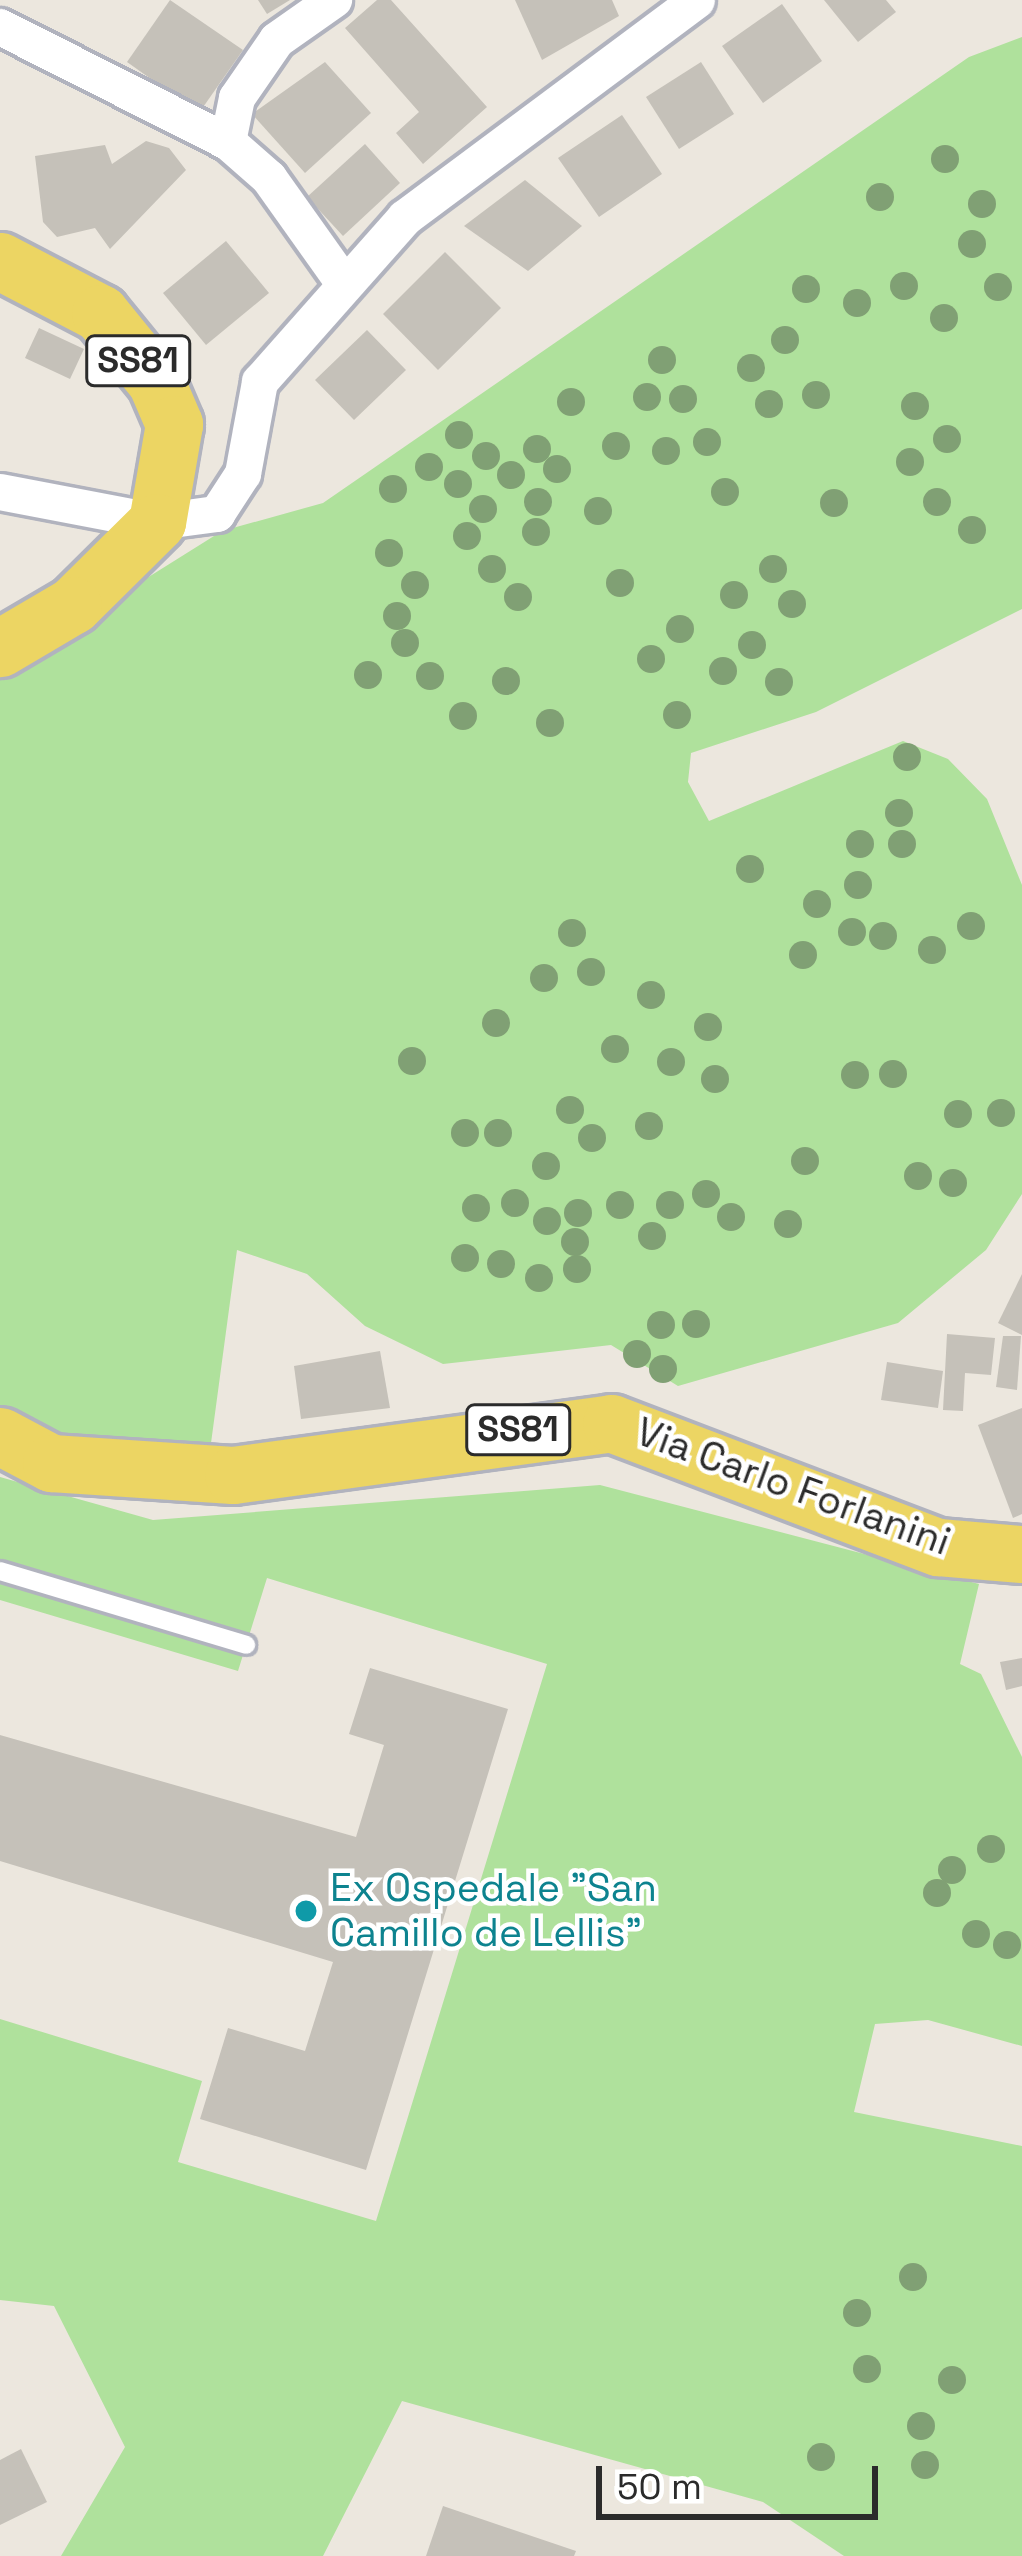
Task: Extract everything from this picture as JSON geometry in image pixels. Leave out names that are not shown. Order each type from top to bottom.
[{"type":"main road","name":"SS81","points":[[0,261],[100,314],[156,382],[174,424],[158,522]]},
{"type":"main road","points":[[0,648],[73,605],[158,522]]},
{"type":"main road","name":"Via Carlo Forlanini","points":[[0,1436],[51,1463],[233,1474],[611,1423],[938,1547],[1022,1554]]},
{"type":"street","points":[[228,142],[237,98],[277,40],[334,0]]},
{"type":"street","points":[[0,491],[158,522],[218,514],[243,474],[260,382],[345,285],[495,144],[697,0]]},
{"type":"street","points":[[0,27],[228,142],[268,178],[345,285]]},
{"type":"lane","points":[[0,1571],[246,1645]]},
{"type":"green space","points":[[1022,37],[1022,609],[816,712],[691,753],[688,782],[709,821],[903,741],[948,759],[987,799],[1022,885],[1022,1194],[986,1250],[898,1323],[678,1386],[611,1345],[443,1364],[365,1326],[307,1274],[237,1250],[209,1458],[119,1459],[0,1420],[0,670],[222,531],[323,503],[969,57]]},
{"type":"green space","points":[[0,1477],[153,1520],[600,1485],[979,1584],[960,1664],[981,1674],[1022,1757],[1022,2046],[928,2020],[875,2024],[854,2112],[1022,2146],[1022,2556],[844,2556],[763,2502],[402,2401],[323,2556],[61,2556],[125,2447],[54,2306],[0,2300],[0,2019],[202,2081],[178,2162],[376,2221],[547,1664],[267,1578],[238,1671],[0,1600]]},
{"type":"building","points":[[170,0],[243,50],[199,113],[127,62]]},
{"type":"building","points":[[258,0],[290,0],[267,14]]},
{"type":"building","points":[[377,0],[391,0],[487,107],[423,164],[396,133],[419,112],[345,28]]},
{"type":"building","points":[[515,0],[612,0],[619,16],[542,60]]},
{"type":"building","points":[[824,0],[886,0],[896,12],[858,42]]},
{"type":"building","points":[[782,4],[822,61],[763,103],[722,46]]},
{"type":"building","points":[[325,62],[371,113],[305,173],[252,114]]},
{"type":"building","points":[[701,62],[734,114],[679,149],[646,97]]},
{"type":"building","points":[[622,115],[662,174],[599,217],[558,158]]},
{"type":"building","points":[[146,141],[169,148],[186,170],[110,249],[95,228],[57,237],[43,222],[35,156],[105,145],[112,164]]},
{"type":"building","points":[[365,144],[400,183],[343,236],[307,197]]},
{"type":"building","points":[[525,180],[582,226],[528,271],[464,226]]},
{"type":"building","points":[[226,241],[269,293],[206,345],[163,293]]},
{"type":"building","points":[[445,252],[501,308],[438,370],[383,314]]},
{"type":"building","points":[[39,328],[84,349],[70,379],[25,358]]},
{"type":"building","points":[[367,330],[406,370],[354,420],[315,380]]},
{"type":"building","points":[[1022,1274],[1022,1335],[998,1323]]},
{"type":"building","points":[[947,1334],[995,1338],[991,1375],[965,1373],[963,1411],[943,1410]]},
{"type":"building","points":[[1003,1336],[1021,1336],[1017,1390],[996,1387]]},
{"type":"building","points":[[380,1351],[390,1408],[301,1419],[294,1366]]},
{"type":"building","points":[[887,1362],[943,1371],[938,1408],[881,1400]]},
{"type":"building","points":[[1022,1408],[1022,1514],[1013,1518],[978,1425]]},
{"type":"building","points":[[1022,1658],[1022,1686],[1006,1690],[1000,1662]]},
{"type":"building","name":"Ex Ospedale \"San Camillo de Lellis\"","points":[[370,1668],[508,1709],[366,2170],[200,2119],[228,2028],[305,2051],[333,1962],[0,1861],[0,1735],[356,1837],[384,1745],[349,1734]]},
{"type":"building","points":[[21,2449],[47,2502],[0,2525],[0,2460]]},
{"type":"building","points":[[443,2506],[576,2551],[574,2556],[426,2556]]},
{"type":"place","name":"Ex Ospedale \"San Camillo de Lellis\"","points":[[306,1911]]}]
